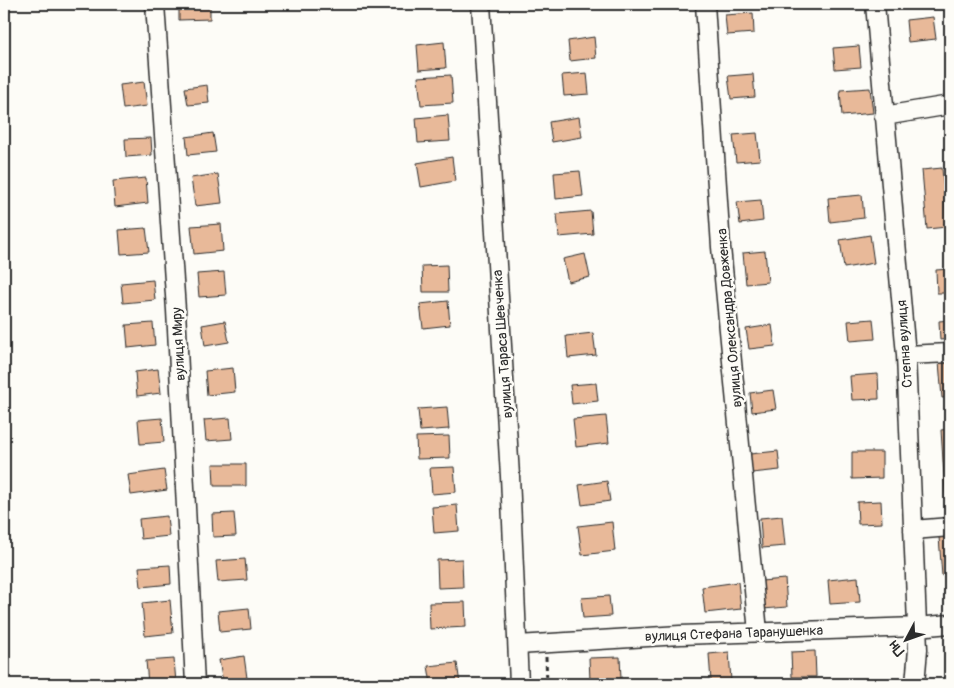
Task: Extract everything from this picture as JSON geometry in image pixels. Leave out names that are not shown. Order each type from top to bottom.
[{"type":"street","name":"вулиця Миру","points":[[154,4],[176,310],[195,684]]},
{"type":"street","name":"вулиця Тараса Шевченка","points":[[481,4],[510,476],[519,684]]},
{"type":"street","name":"вулиця Олександра Довженка","points":[[704,4],[722,247],[758,632]]},
{"type":"street","name":"Степна вулиця","points":[[875,4],[906,355],[918,649],[915,684]]},
{"type":"street","points":[[884,116],[950,105]]},
{"type":"street","points":[[906,355],[950,353]]},
{"type":"street","points":[[913,530],[950,527]]},
{"type":"street","name":"вулиця Стефана Таранушенка","points":[[518,645],[680,635],[950,624]]},
{"type":"path","points":[[546,643],[548,684]]},
{"type":"building","points":[[179,4],[210,4],[210,19],[179,20]]},
{"type":"building","points":[[411,4],[449,4],[449,5],[411,9]]},
{"type":"building","points":[[833,4],[860,4],[861,6],[833,8]]},
{"type":"building","points":[[753,13],[754,33],[727,35],[725,15]]},
{"type":"building","points":[[933,17],[936,39],[908,42],[906,20]]},
{"type":"building","points":[[594,37],[596,58],[570,61],[568,41]]},
{"type":"building","points":[[444,42],[446,68],[419,70],[417,45]]},
{"type":"building","points":[[859,46],[861,67],[835,69],[833,48]]},
{"type":"building","points":[[587,73],[589,94],[564,96],[562,75]]},
{"type":"building","points":[[753,74],[755,97],[731,99],[728,76]]},
{"type":"building","points":[[451,75],[453,103],[421,105],[418,77]]},
{"type":"building","points":[[144,82],[147,106],[123,109],[120,85]]},
{"type":"building","points":[[207,85],[209,103],[188,105],[185,88]]},
{"type":"building","points":[[870,88],[873,113],[842,116],[840,90]]},
{"type":"building","points":[[448,115],[450,141],[418,143],[416,118]]},
{"type":"building","points":[[579,117],[582,137],[552,142],[549,122]]},
{"type":"building","points":[[213,133],[216,152],[188,155],[186,137]]},
{"type":"building","points":[[757,133],[760,160],[736,162],[733,135]]},
{"type":"building","points":[[151,138],[152,155],[126,157],[125,139]]},
{"type":"building","points":[[452,157],[455,181],[421,187],[417,163]]},
{"type":"building","points":[[942,168],[947,227],[927,229],[922,170]]},
{"type":"building","points":[[580,171],[583,196],[556,199],[554,173]]},
{"type":"building","points":[[218,174],[222,203],[195,206],[191,178]]},
{"type":"building","points":[[146,178],[148,203],[115,207],[113,181]]},
{"type":"building","points":[[862,195],[864,218],[830,222],[828,198]]},
{"type":"building","points":[[761,200],[763,221],[740,224],[737,202]]},
{"type":"building","points":[[591,211],[593,234],[559,237],[557,214]]},
{"type":"building","points":[[221,224],[223,251],[194,254],[191,226]]},
{"type":"building","points":[[146,228],[149,252],[121,254],[119,230]]},
{"type":"building","points":[[870,235],[874,263],[844,268],[840,240]]},
{"type":"building","points":[[765,251],[768,282],[746,284],[743,253]]},
{"type":"building","points":[[585,254],[590,277],[568,282],[563,259]]},
{"type":"building","points":[[447,265],[448,292],[423,292],[422,266]]},
{"type":"building","points":[[950,269],[950,293],[937,293],[936,270]]},
{"type":"building","points":[[224,272],[226,295],[199,297],[197,274]]},
{"type":"building","points":[[153,280],[155,300],[123,303],[121,283]]},
{"type":"building","points":[[448,301],[450,325],[423,328],[420,304]]},
{"type":"building","points":[[873,319],[875,339],[850,341],[848,321]]},
{"type":"building","points":[[950,320],[950,339],[940,340],[939,321]]},
{"type":"building","points":[[225,321],[229,342],[205,346],[202,325]]},
{"type":"building","points":[[153,323],[155,345],[128,348],[126,325]]},
{"type":"building","points":[[772,325],[775,346],[749,349],[746,329]]},
{"type":"building","points":[[593,333],[596,355],[568,358],[566,336]]},
{"type":"building","points":[[950,361],[950,397],[942,398],[939,362]]},
{"type":"building","points":[[233,368],[235,392],[207,395],[205,371]]},
{"type":"building","points":[[158,369],[161,393],[137,396],[135,372]]},
{"type":"building","points":[[878,374],[879,399],[852,400],[850,376]]},
{"type":"building","points":[[596,383],[598,401],[572,404],[570,385]]},
{"type":"building","points":[[773,390],[776,409],[752,412],[750,393]]},
{"type":"building","points":[[447,407],[449,429],[420,431],[418,409]]},
{"type":"building","points":[[606,416],[609,443],[576,447],[573,419]]},
{"type":"building","points":[[162,418],[164,442],[140,444],[138,420]]},
{"type":"building","points":[[230,418],[232,439],[206,441],[204,420]]},
{"type":"building","points":[[950,429],[950,507],[946,507],[941,430]]},
{"type":"building","points":[[449,436],[450,458],[417,459],[416,437]]},
{"type":"building","points":[[778,451],[780,470],[752,473],[750,454]]},
{"type":"building","points":[[852,452],[882,452],[882,478],[852,479]]},
{"type":"building","points":[[213,464],[246,464],[246,486],[214,486]]},
{"type":"building","points":[[454,467],[456,492],[432,494],[430,468]]},
{"type":"building","points":[[164,470],[167,490],[131,495],[128,475]]},
{"type":"building","points":[[607,481],[610,501],[582,505],[579,485]]},
{"type":"building","points":[[881,501],[882,523],[858,524],[857,502]]},
{"type":"building","points":[[457,505],[459,531],[434,533],[432,507]]},
{"type":"building","points":[[234,513],[236,536],[213,537],[212,514]]},
{"type":"building","points":[[167,516],[169,536],[141,539],[139,519]]},
{"type":"building","points":[[782,516],[785,546],[762,548],[760,518]]},
{"type":"building","points":[[612,522],[615,551],[582,555],[578,526]]},
{"type":"building","points":[[939,537],[950,537],[950,576],[942,576]]},
{"type":"building","points":[[245,559],[247,580],[218,582],[216,561]]},
{"type":"building","points":[[462,559],[463,587],[438,588],[437,560]]},
{"type":"building","points":[[170,565],[171,584],[141,587],[139,567]]},
{"type":"building","points":[[858,577],[860,602],[830,604],[828,580]]},
{"type":"building","points":[[785,579],[787,607],[763,609],[761,581]]},
{"type":"building","points":[[738,582],[741,609],[705,613],[702,587]]},
{"type":"building","points":[[609,596],[611,616],[583,618],[581,598]]},
{"type":"building","points":[[170,600],[173,633],[145,636],[142,603]]},
{"type":"building","points":[[465,602],[466,627],[430,629],[429,603]]},
{"type":"building","points":[[249,608],[251,629],[220,632],[218,611]]},
{"type":"building","points":[[815,651],[816,677],[792,677],[791,652]]},
{"type":"building","points":[[729,652],[731,681],[711,682],[709,654]]},
{"type":"building","points":[[244,656],[247,678],[223,682],[219,660]]},
{"type":"building","points":[[620,657],[621,679],[590,680],[589,658]]},
{"type":"building","points":[[174,659],[176,683],[148,684],[146,661]]},
{"type":"building","points":[[457,663],[460,684],[431,684],[428,666]]}]
